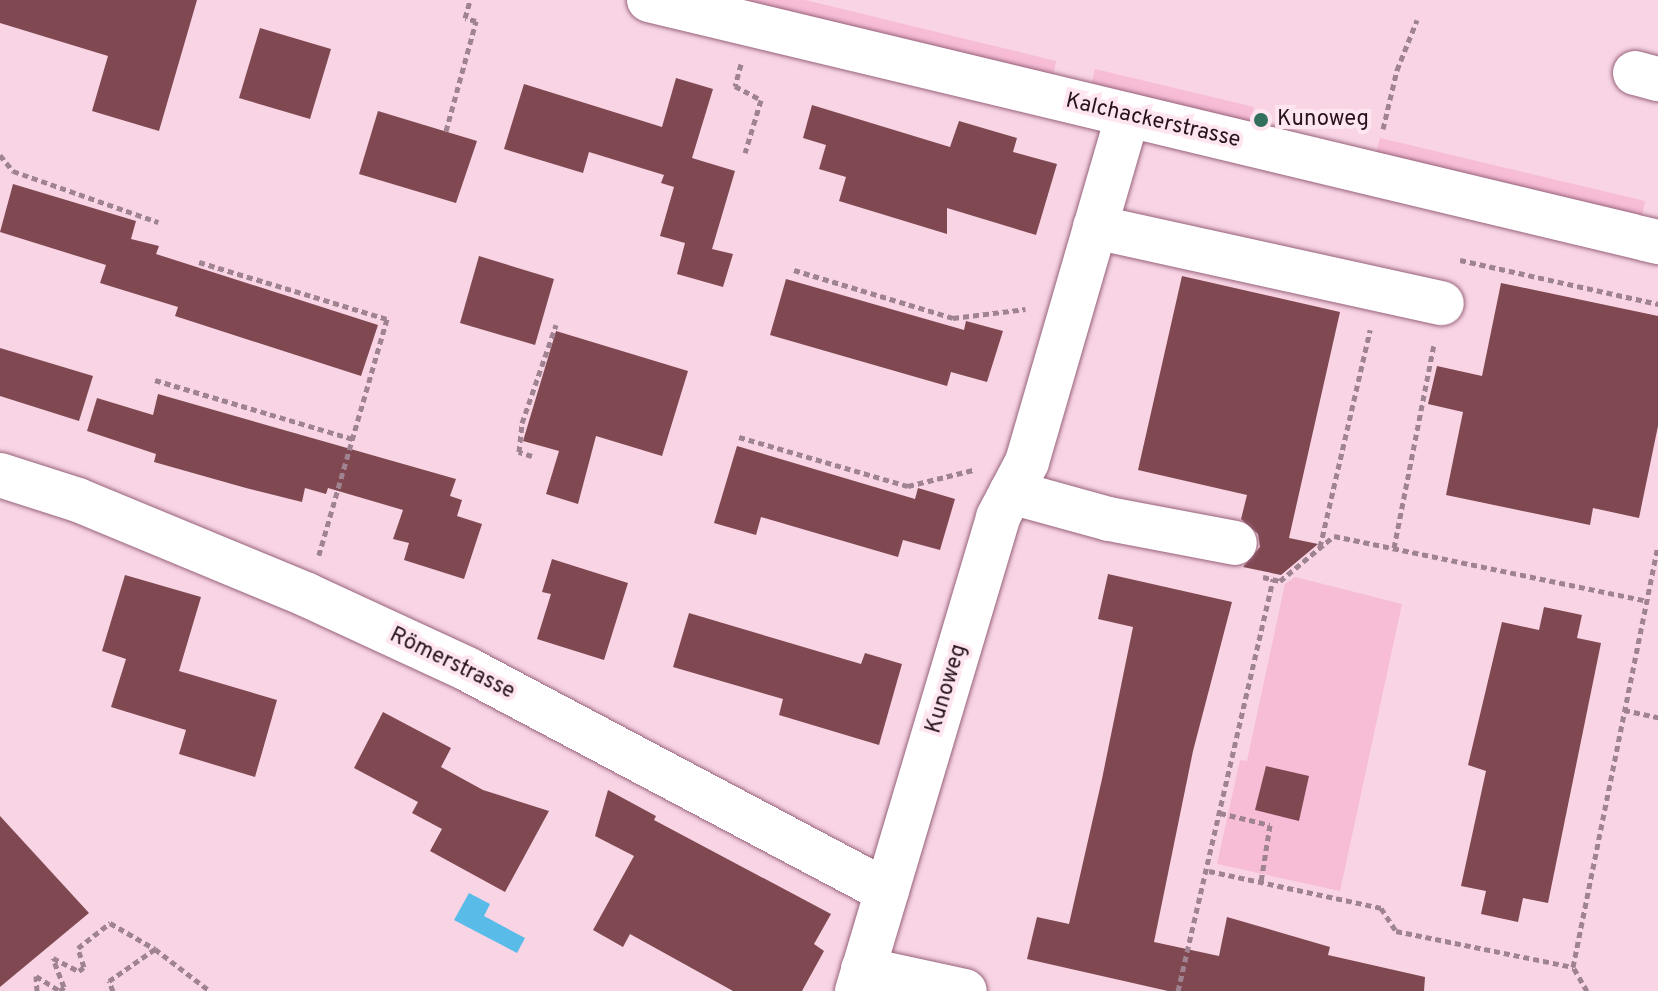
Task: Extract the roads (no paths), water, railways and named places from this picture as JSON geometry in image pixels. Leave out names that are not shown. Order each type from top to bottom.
[{"type":"street","name":"Kalchackerstrasse","points":[[649,0],[1658,242]]},
{"type":"street","name":"Kunoweg","points":[[860,980],[998,517],[1014,487],[1067,323],[1128,115]]},
{"type":"street","points":[[1095,227],[1442,303]]},
{"type":"street","name":"Römerstrasse","points":[[0,475],[78,500],[307,595],[589,731],[887,891]]},
{"type":"street","points":[[1014,487],[1109,519],[1246,559]]},
{"type":"street","points":[[860,980],[965,991]]},
{"type":"water","points":[[469,893],[490,904],[484,916],[525,938],[517,953],[454,920]]},
{"type":"place","name":"Kunoweg","points":[[1261,120]]}]
